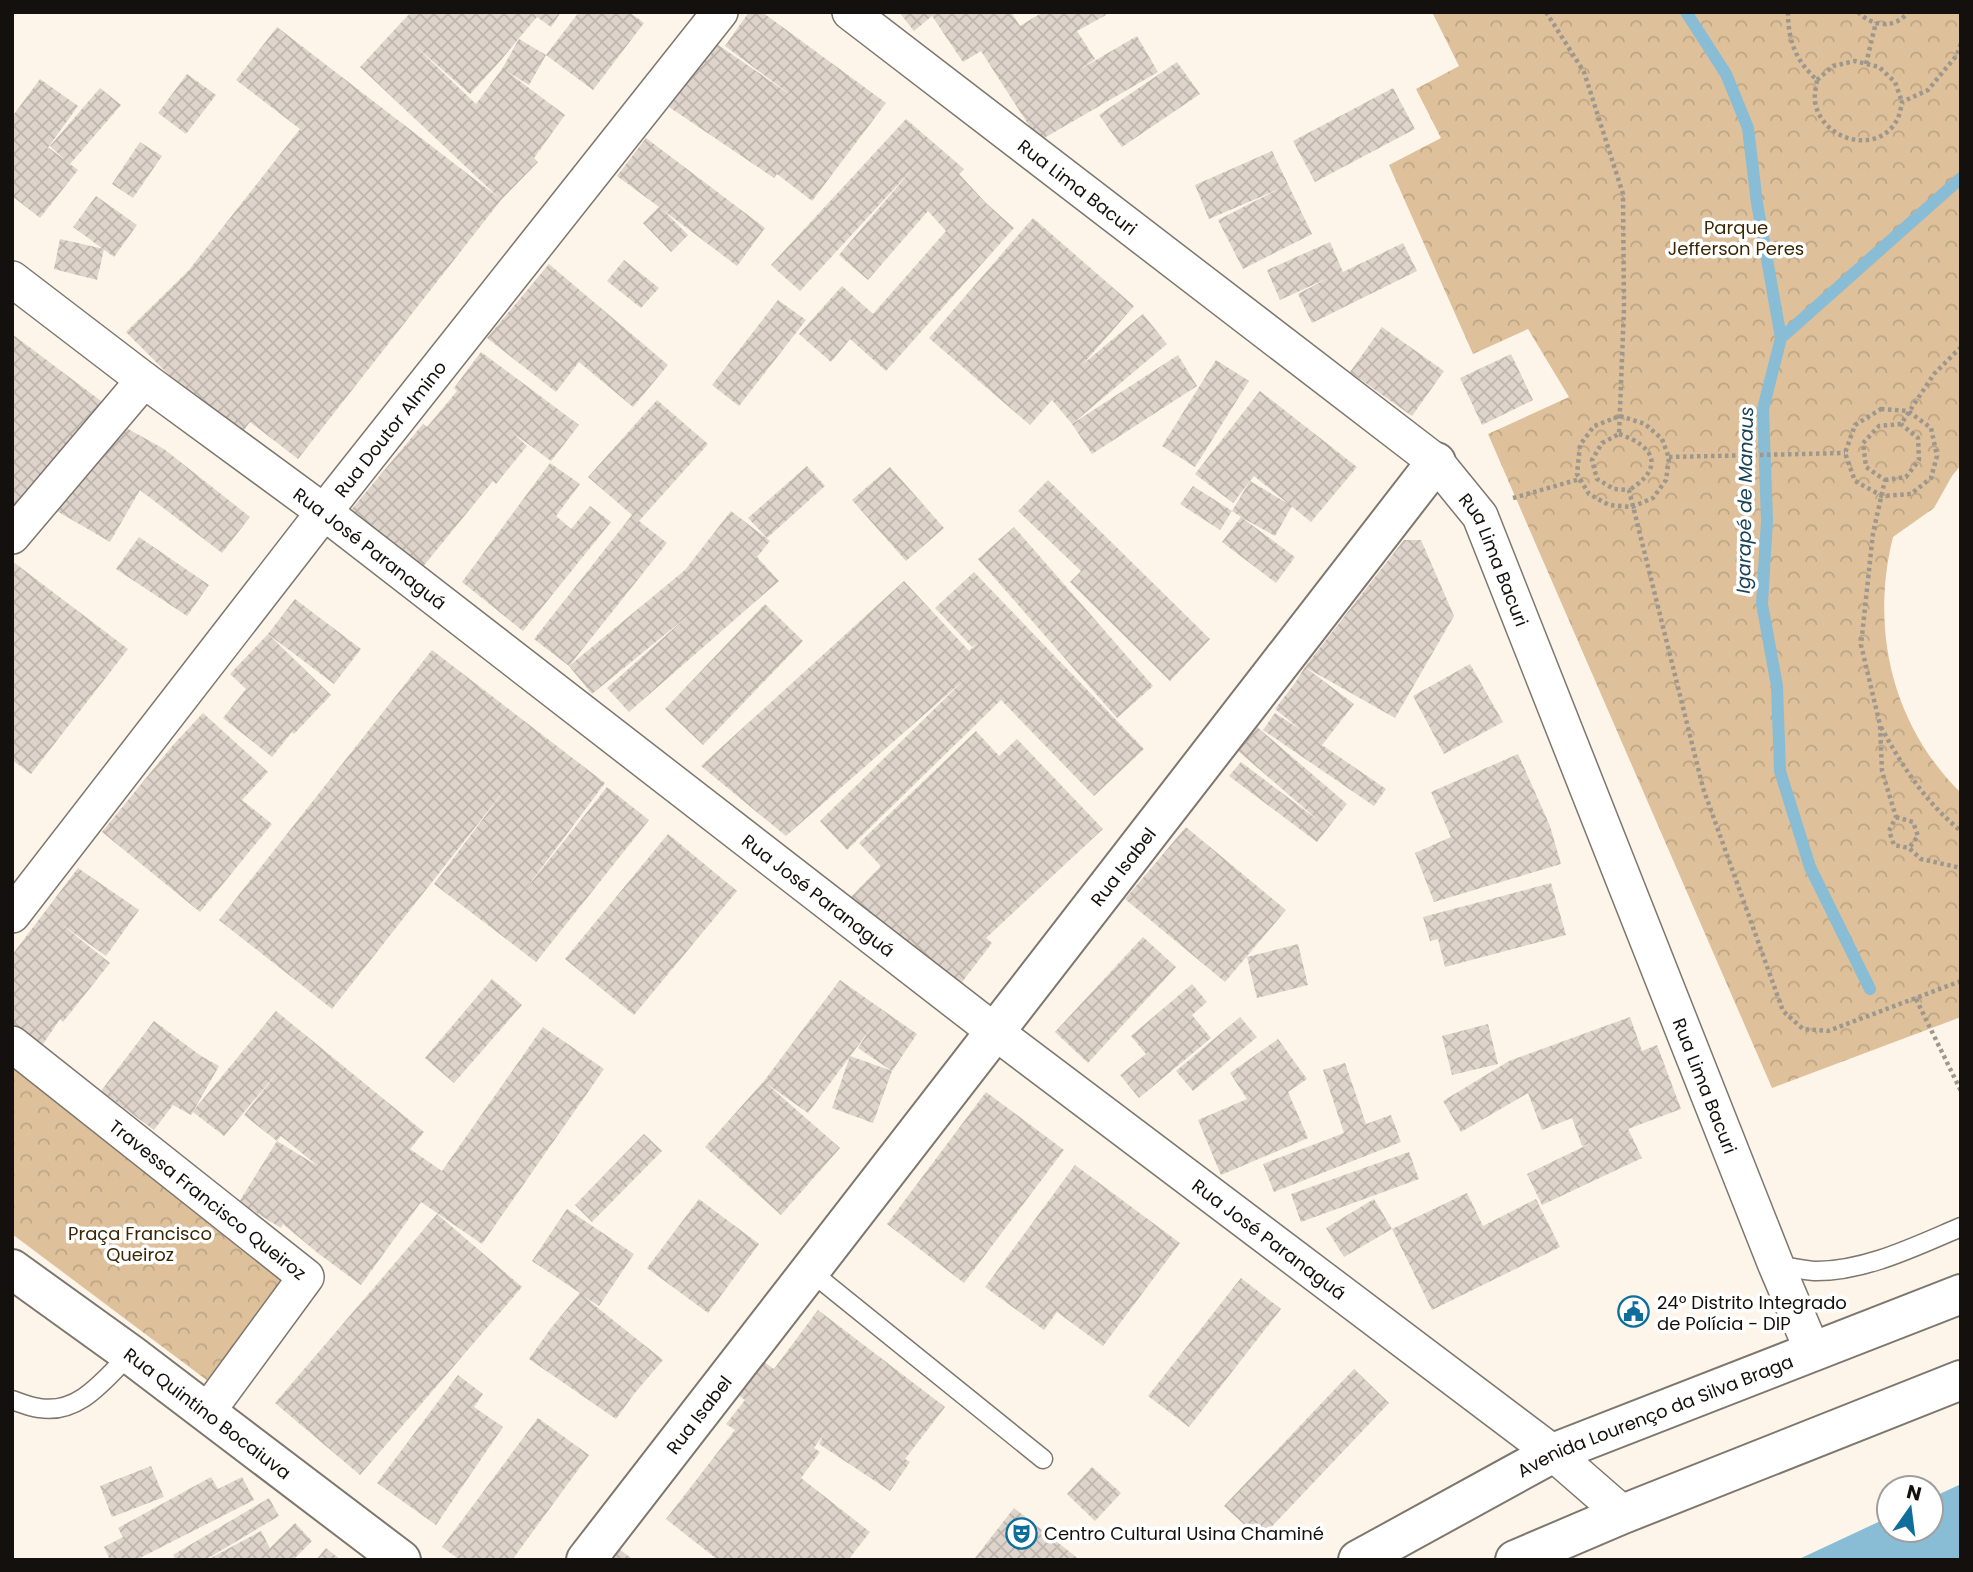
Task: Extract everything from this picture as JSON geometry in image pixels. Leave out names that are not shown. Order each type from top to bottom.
[{"type":"street","name":"Rua Doutor Almino","points":[[12,915],[324,512],[720,12]]},
{"type":"street","name":"Rua Lima Bacuri","points":[[850,12],[1436,462],[1480,516],[1776,1265],[1813,1352]]},
{"type":"street","name":"Rua José Paranaguá","points":[[12,279],[324,512],[995,1031],[1553,1452],[1623,1514]]},
{"type":"street","points":[[12,536],[144,380]]},
{"type":"street","name":"Rua Isabel","points":[[586,1560],[1436,462]]},
{"type":"street","name":"Travessa Francisco Queiroz","points":[[12,1044],[306,1277],[207,1412]]},
{"type":"street","name":"Rua Quintino Bocaiuva","points":[[12,1269],[131,1354],[401,1560]]},
{"type":"street","name":"Avenida Lourenço da Silva Braga","points":[[1358,1560],[1553,1452],[1961,1294]]},
{"type":"street","points":[[1515,1560],[1623,1514],[1961,1380]]},
{"type":"lane","points":[[1776,1265],[1814,1271],[1844,1269],[1893,1255],[1961,1227]]},
{"type":"lane","points":[[810,1271],[1043,1459]]},
{"type":"lane","points":[[12,1400],[40,1408],[65,1407],[86,1397],[131,1354]]},
{"type":"path","points":[[1546,12],[1584,72],[1623,194],[1624,308],[1619,434]]},
{"type":"path","points":[[1788,12],[1788,30],[1801,66],[1817,80]]},
{"type":"path","points":[[1858,12],[1865,20],[1885,25],[1903,20],[1908,12]]},
{"type":"path","points":[[1866,64],[1876,22]]},
{"type":"path","points":[[1902,102],[1928,90],[1957,55],[1961,43]]},
{"type":"path","points":[[1855,61],[1879,67],[1895,82],[1902,102],[1897,120],[1884,134],[1865,141],[1847,139],[1830,130],[1819,116],[1814,99],[1817,80],[1833,66],[1855,61]]},
{"type":"path","points":[[1901,424],[1934,374],[1961,347]]},
{"type":"path","points":[[1881,409],[1908,411],[1931,428],[1937,456],[1931,478],[1911,494],[1882,496],[1856,481],[1845,453],[1855,425],[1881,409]]},
{"type":"path","points":[[1620,416],[1645,424],[1662,439],[1669,457],[1666,480],[1653,498],[1632,507],[1609,505],[1588,494],[1577,474],[1580,445],[1594,426],[1620,416]]},
{"type":"path","points":[[1901,424],[1918,438],[1919,460],[1906,477],[1885,480],[1866,467],[1863,443],[1879,426],[1901,424]]},
{"type":"path","points":[[1619,434],[1636,439],[1649,452],[1652,467],[1644,481],[1629,490],[1614,489],[1597,479],[1592,460],[1602,443],[1619,434]]},
{"type":"path","points":[[1669,457],[1845,453]]},
{"type":"path","points":[[1508,499],[1580,479]]},
{"type":"path","points":[[1885,480],[1873,533],[1861,645],[1880,725],[1882,771],[1896,817],[1889,831],[1894,845],[1909,848],[1921,859],[1961,868]]},
{"type":"path","points":[[1629,490],[1703,788],[1783,1011],[1803,1029],[1828,1031],[1961,981]]},
{"type":"path","points":[[1880,725],[1906,772],[1961,831]]},
{"type":"path","points":[[1896,817],[1913,821],[1919,835],[1909,848]]},
{"type":"path","points":[[1916,999],[1961,1091]]},
{"type":"green space","name":"Parque Jefferson Peres","points":[[1432,12],[1961,12],[1961,465],[1934,508],[1893,537],[1886,572],[1884,606],[1886,640],[1903,706],[1918,737],[1937,766],[1961,793],[1961,1017],[1772,1088],[1488,434],[1569,397],[1528,329],[1473,354],[1389,165],[1441,138],[1416,89],[1459,66]]},
{"type":"green space","name":"Praça Francisco Queiroz","points":[[12,1061],[304,1280],[220,1390],[12,1234]]},
{"type":"water","points":[[1961,1484],[1961,1560],[1797,1560],[1875,1524],[1875,1544],[1945,1544],[1945,1491]]},
{"type":"building","points":[[411,12],[561,12],[551,27],[537,17],[470,94],[412,43],[476,104],[502,69],[519,39],[546,55],[529,85],[505,70],[565,115],[534,158],[538,162],[501,200],[298,459],[250,422],[241,434],[181,387],[126,332],[189,270],[300,129],[236,80],[277,27],[499,198],[360,67]]},
{"type":"building","points":[[579,12],[629,12],[644,23],[593,90],[546,55]]},
{"type":"building","points":[[749,12],[762,12],[886,103],[812,201],[777,174],[774,178],[669,107],[714,42],[795,98],[725,46]]},
{"type":"building","points":[[899,12],[1011,12],[1020,26],[1043,12],[1104,12],[1106,15],[1077,31],[1095,59],[1079,70],[1137,36],[1158,72],[1039,141],[981,51],[963,62],[932,16],[914,31]]},
{"type":"building","points":[[1177,62],[1200,94],[1122,147],[1099,115]]},
{"type":"building","points":[[187,74],[216,95],[186,134],[158,113]]},
{"type":"building","points":[[40,79],[78,106],[47,149],[65,160],[50,146],[100,88],[121,105],[70,164],[78,170],[40,218],[12,196],[12,117]]},
{"type":"building","points":[[1393,88],[1415,129],[1315,182],[1293,141]]},
{"type":"building","points":[[906,119],[964,169],[959,174],[1014,228],[886,371],[850,339],[831,362],[799,334],[842,286],[873,314],[946,231],[928,211],[868,280],[839,255],[915,166],[800,291],[771,265]]},
{"type":"building","points":[[646,138],[765,228],[737,266],[663,210],[688,235],[671,252],[643,223],[659,207],[617,176]]},
{"type":"building","points":[[140,142],[162,156],[133,198],[112,184]]},
{"type":"building","points":[[1272,151],[1312,234],[1243,269],[1218,220],[1279,189],[1209,219],[1195,185]]},
{"type":"building","points":[[96,196],[137,225],[114,257],[73,227]]},
{"type":"building","points":[[1033,218],[1134,306],[1083,364],[1143,314],[1167,344],[1072,424],[1052,400],[1030,425],[929,338]]},
{"type":"building","points":[[60,239],[104,249],[97,280],[54,269]]},
{"type":"building","points":[[1330,242],[1343,272],[1403,243],[1417,271],[1312,323],[1298,294],[1328,278],[1280,300],[1267,270]]},
{"type":"building","points":[[624,260],[659,288],[641,308],[607,281]]},
{"type":"building","points":[[549,264],[668,365],[633,407],[579,362],[556,392],[487,338]]},
{"type":"building","points":[[778,300],[806,320],[739,406],[712,385]]},
{"type":"building","points":[[1382,327],[1444,371],[1412,416],[1350,372]]},
{"type":"building","points":[[12,334],[109,407],[103,415],[164,449],[250,517],[222,553],[140,490],[110,542],[50,507],[12,533]]},
{"type":"building","points":[[481,352],[579,425],[551,461],[512,432],[527,446],[496,484],[493,481],[421,569],[351,510],[423,424],[427,427],[457,391],[454,388]]},
{"type":"building","points":[[1511,354],[1533,400],[1482,425],[1460,378]]},
{"type":"building","points":[[1178,355],[1197,386],[1092,454],[1072,424]]},
{"type":"building","points":[[1216,360],[1249,381],[1195,467],[1162,446]]},
{"type":"building","points":[[1260,391],[1357,467],[1311,522],[1292,506],[1275,536],[1232,511],[1250,481],[1233,503],[1195,474]],"holes":[[[1254,476],[1289,504],[1250,481]]]},
{"type":"building","points":[[657,400],[708,444],[639,521],[667,543],[569,666],[534,639],[632,515],[588,477]]},
{"type":"building","points":[[550,463],[580,484],[556,516],[571,529],[590,506],[611,522],[523,631],[462,582]]},
{"type":"building","points":[[807,466],[825,486],[767,538],[748,518]]},
{"type":"building","points":[[890,467],[944,528],[906,561],[852,500]]},
{"type":"building","points":[[1048,480],[1210,639],[1170,681],[1070,582],[1081,571],[1018,511]]},
{"type":"building","points":[[1193,486],[1232,511],[1220,530],[1180,504]]},
{"type":"building","points":[[731,511],[770,541],[757,557],[779,581],[629,712],[607,688],[690,614],[592,694],[569,666],[685,570]]},
{"type":"building","points":[[1241,517],[1295,557],[1276,583],[1222,542]]},
{"type":"building","points":[[1014,527],[1153,686],[1117,718],[978,559]]},
{"type":"building","points":[[139,537],[209,585],[187,616],[116,569]]},
{"type":"building","points":[[1404,540],[1421,540],[1454,616],[1395,718],[1305,667]]},
{"type":"building","points":[[12,561],[128,649],[31,774],[12,760]]},
{"type":"building","points":[[974,572],[1144,749],[1094,796],[1001,700],[847,850],[820,821],[966,678],[786,836],[701,766],[904,581],[969,651],[978,643],[972,647],[935,608]]},
{"type":"building","points":[[295,599],[361,649],[334,684],[268,634]]},
{"type":"building","points":[[765,604],[803,641],[703,745],[665,709]]},
{"type":"building","points":[[268,634],[331,695],[294,734],[292,732],[272,757],[223,718],[246,689],[230,674]]},
{"type":"building","points":[[432,650],[605,783],[522,894],[607,787],[649,820],[536,962],[434,884],[510,783],[332,1009],[219,920]]},
{"type":"building","points":[[1470,664],[1503,722],[1444,754],[1413,696]]},
{"type":"building","points":[[1305,667],[1354,704],[1322,745],[1386,789],[1374,806],[1263,730],[1275,713],[1301,730],[1275,709]]},
{"type":"building","points":[[203,713],[268,772],[242,800],[272,824],[200,912],[102,832],[173,745]]},
{"type":"building","points":[[1257,727],[1347,804],[1317,842],[1229,776],[1241,762],[1319,821],[1237,750]]},
{"type":"building","points":[[976,731],[999,756],[1017,739],[1103,829],[986,938],[992,943],[956,990],[845,903],[881,866],[859,843]]},
{"type":"building","points":[[1518,754],[1550,826],[1561,864],[1434,902],[1415,853],[1451,837],[1431,792]]},
{"type":"building","points":[[1186,827],[1286,910],[1225,982],[1125,899]]},
{"type":"building","points":[[668,834],[737,891],[634,1015],[565,959]]},
{"type":"building","points":[[78,868],[139,910],[106,956],[61,924],[110,963],[63,1022],[60,1019],[41,1047],[12,1028],[12,955]]},
{"type":"building","points":[[1551,883],[1566,935],[1445,967],[1438,939],[1430,941],[1423,917]]},
{"type":"building","points":[[1143,937],[1176,967],[1088,1063],[1055,1032]]},
{"type":"building","points":[[1298,944],[1308,985],[1257,998],[1247,957]]},
{"type":"building","points":[[492,979],[522,1005],[454,1083],[425,1058]]},
{"type":"building","points":[[840,980],[917,1034],[892,1071],[858,1048],[871,1028],[808,1113],[767,1084],[840,1148],[781,1215],[705,1147],[764,1081]]},
{"type":"building","points":[[1192,984],[1207,1002],[1192,1015],[1211,1038],[1139,1098],[1120,1075],[1146,1054],[1131,1036]]},
{"type":"building","points":[[276,1011],[424,1132],[410,1149],[442,1171],[543,1027],[604,1069],[482,1244],[421,1202],[361,1285],[283,1224],[281,1228],[239,1202],[277,1141],[244,1115],[281,1068],[224,1136],[193,1112],[191,1115],[173,1105],[154,1130],[101,1091],[154,1021],[219,1066],[194,1110]],"holes":[[[281,1136],[319,1167],[277,1141]]]},
{"type":"building","points":[[1240,1017],[1257,1037],[1193,1091],[1176,1071]]},
{"type":"building","points":[[1630,1017],[1642,1051],[1657,1045],[1681,1109],[1628,1129],[1642,1158],[1542,1205],[1527,1174],[1589,1144],[1582,1146],[1572,1118],[1542,1130],[1528,1093],[1461,1132],[1443,1101],[1509,1061]]},
{"type":"building","points":[[1488,1024],[1498,1064],[1452,1075],[1442,1036]]},
{"type":"building","points":[[1278,1039],[1307,1079],[1288,1092],[1308,1138],[1221,1175],[1198,1120],[1247,1099],[1230,1073]]},
{"type":"building","points":[[850,1056],[892,1071],[873,1123],[832,1108]]},
{"type":"building","points":[[1345,1063],[1366,1124],[1391,1115],[1401,1142],[1274,1192],[1263,1164],[1344,1133],[1323,1070]]},
{"type":"building","points":[[986,1092],[1064,1150],[964,1283],[887,1224]]},
{"type":"building","points":[[644,1134],[662,1151],[592,1222],[575,1205]]},
{"type":"building","points":[[1409,1152],[1419,1179],[1301,1222],[1291,1194]]},
{"type":"building","points":[[1075,1165],[1180,1243],[1103,1346],[1057,1312],[1044,1330],[985,1287]]},
{"type":"building","points":[[1467,1193],[1483,1226],[1536,1199],[1560,1247],[1432,1310],[1392,1229]]},
{"type":"building","points":[[699,1199],[759,1244],[708,1313],[647,1268]]},
{"type":"building","points":[[1374,1199],[1392,1229],[1344,1257],[1326,1228]]},
{"type":"building","points":[[567,1209],[634,1254],[599,1306],[583,1296],[663,1360],[616,1419],[529,1359],[580,1293],[532,1261]]},
{"type":"building","points":[[437,1214],[522,1287],[360,1475],[275,1403]]},
{"type":"building","points":[[1241,1278],[1281,1309],[1189,1427],[1148,1396]]},
{"type":"building","points":[[818,1310],[945,1407],[905,1459],[910,1462],[890,1491],[819,1444],[824,1434],[814,1448],[820,1452],[801,1478],[870,1532],[848,1560],[718,1560],[666,1519],[735,1430],[726,1424],[745,1400],[737,1394],[761,1360],[774,1369]]},
{"type":"building","points":[[1354,1369],[1389,1403],[1260,1539],[1224,1506]]},
{"type":"building","points":[[458,1375],[483,1394],[474,1407],[503,1427],[436,1525],[377,1483]]},
{"type":"building","points":[[538,1418],[589,1455],[512,1560],[460,1560],[442,1547]]},
{"type":"building","points":[[151,1466],[164,1497],[112,1517],[100,1486]]},
{"type":"building","points":[[1092,1467],[1121,1493],[1095,1521],[1067,1494]]},
{"type":"building","points":[[211,1477],[218,1489],[242,1477],[254,1500],[136,1560],[110,1560],[104,1547],[123,1537],[118,1528]]},
{"type":"building","points":[[269,1498],[279,1516],[205,1560],[176,1560],[173,1555]]},
{"type":"building","name":"Centro Cultural Usina Chaminé","points":[[1014,1508],[1080,1560],[977,1560],[975,1558]]},
{"type":"building","points":[[295,1523],[312,1541],[293,1560],[207,1560],[261,1531],[270,1548]]},
{"type":"building","points":[[616,1547],[634,1560],[607,1560]]},
{"type":"building","points":[[326,1548],[341,1560],[316,1560]]},
{"type":"waterway","name":"Igarapé de Manaus","points":[[1686,12],[1726,74],[1748,128],[1757,203],[1781,338],[1763,409],[1767,520],[1762,604],[1777,686],[1780,771],[1810,867],[1870,989]]},
{"type":"waterway","points":[[1781,338],[1961,178]]},
{"type":"place","name":"24º Distrito Integrado de Polícia - DIP","points":[[1634,1312]]},
{"type":"place","name":"Centro Cultural Usina Chaminé","points":[[1021,1533]]}]
